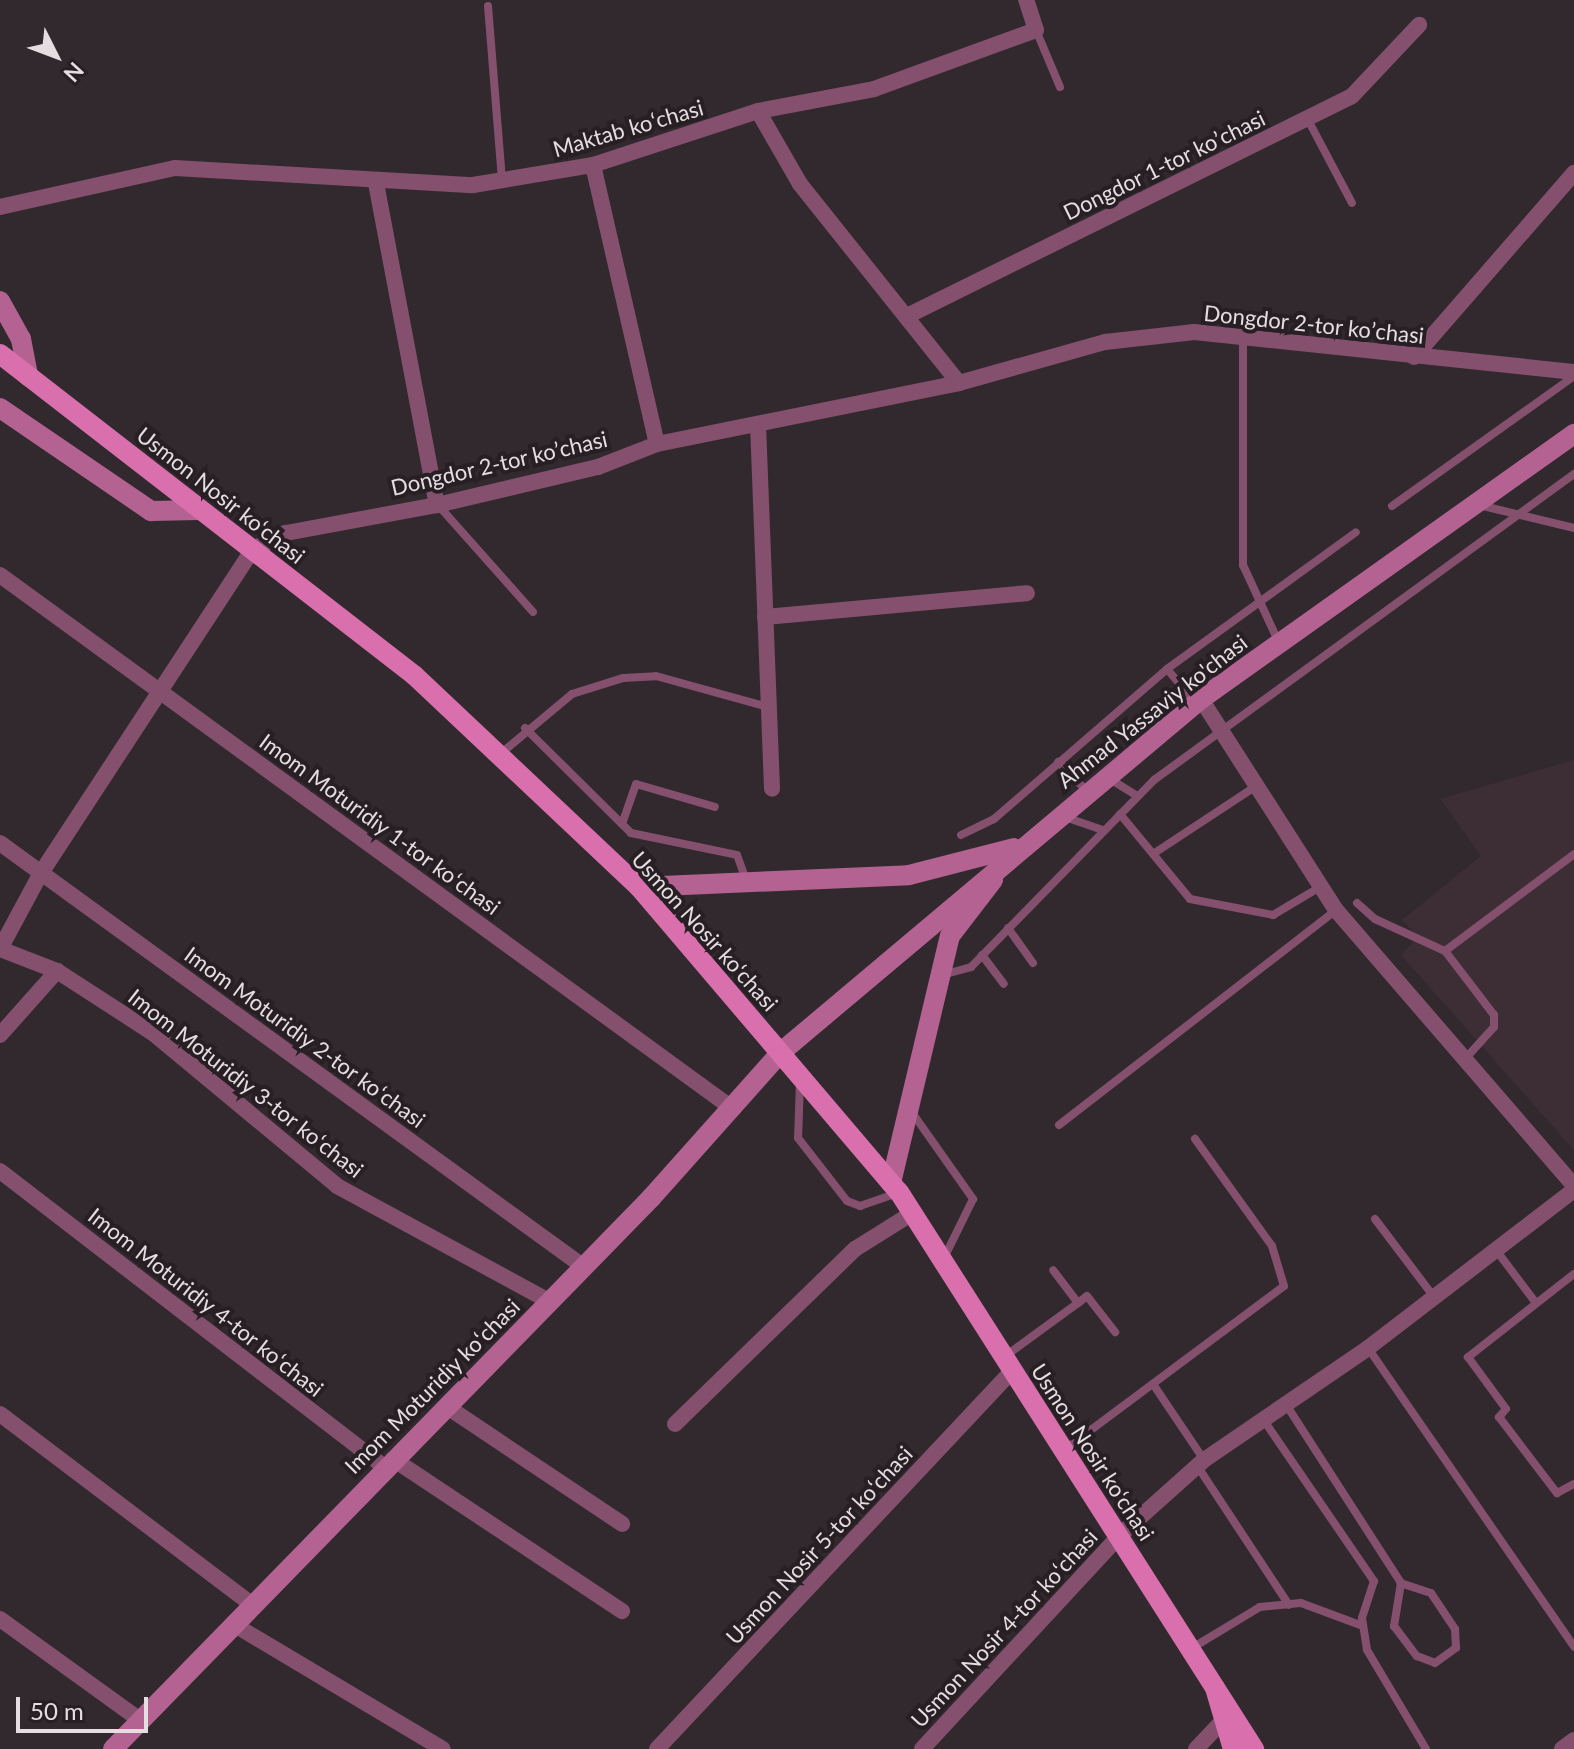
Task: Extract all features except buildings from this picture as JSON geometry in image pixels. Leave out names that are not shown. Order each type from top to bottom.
[{"type":"main road","points":[[0,301],[21,339],[28,376]]},
{"type":"main road","name":"Usmon Nosir ko‘chasi","points":[[0,354],[414,675],[639,887],[895,1188],[1215,1684],[1227,1716],[1233,1749]]},
{"type":"main road","points":[[0,408],[151,511],[199,510]]},
{"type":"main road","name":"Ahmad Yassaviy ko'chasi","points":[[780,1053],[1018,847],[1198,701],[1574,434]]},
{"type":"main road","points":[[639,887],[909,875],[1018,847]]},
{"type":"main road","points":[[895,1188],[908,1107],[950,936],[1018,847]]},
{"type":"main road","name":"Imom Moturidiy koʻchasi","points":[[113,1749],[251,1604],[584,1267],[733,1109],[780,1053]]},
{"type":"main road","name":"Usmon Nosir ko‘chasi","points":[[1227,1716],[1254,1749]]},
{"type":"street","points":[[1026,0],[1036,30]]},
{"type":"street","name":"Dongdor 1-tor koʼchasi","points":[[907,316],[1361,89],[1419,25]]},
{"type":"street","name":"Maktab koʻchasi","points":[[0,207],[175,168],[376,183],[502,182],[593,165],[758,111],[874,89],[1036,30]]},
{"type":"street","points":[[758,111],[800,184],[959,383]]},
{"type":"street","points":[[593,165],[657,444]]},
{"type":"street","points":[[1414,357],[1574,173]]},
{"type":"street","points":[[376,183],[437,505]]},
{"type":"street","name":"Dongdor 2-tor koʼchasi","points":[[252,550],[286,533],[437,505],[598,467],[657,444],[959,383],[1105,342],[1194,332],[1574,374]]},
{"type":"street","points":[[758,424],[772,789]]},
{"type":"street","points":[[0,949],[41,873],[252,550]]},
{"type":"street","name":"Imom Moturidiy 1-tor koʻchasi","points":[[0,575],[733,1109]]},
{"type":"street","points":[[765,617],[1027,593]]},
{"type":"street","points":[[1198,701],[1220,729],[1336,910],[1574,1188]]},
{"type":"street","name":"Imom Moturidiy 2-tor koʻchasi","points":[[0,843],[584,1267]]},
{"type":"street","name":"Imom Moturidiy 3-tor koʻchasi","points":[[0,949],[57,971],[153,1033],[337,1186],[549,1301]]},
{"type":"street","points":[[0,1035],[57,971]]},
{"type":"street","name":"Imom Moturidiy 4-tor koʻchasi","points":[[0,1171],[389,1463],[622,1611]]},
{"type":"street","name":"Usmon Nosir 4-tor koʻchasi","points":[[922,1749],[1119,1536],[1201,1463],[1265,1422],[1368,1348],[1574,1188]]},
{"type":"street","points":[[675,1424],[855,1249],[911,1214]]},
{"type":"street","name":"Usmon Nosir 5-tor koʻchasi","points":[[657,1749],[1008,1364]]},
{"type":"street","points":[[446,1406],[622,1524]]},
{"type":"street","points":[[0,1414],[251,1604]]},
{"type":"street","points":[[0,1619],[140,1720]]},
{"type":"street","points":[[233,1624],[443,1749]]},
{"type":"street","points":[[1196,1749],[1227,1716]]},
{"type":"street","points":[[1562,1749],[1574,1740]]},
{"type":"lane","points":[[488,6],[502,182]]},
{"type":"lane","points":[[1036,30],[1060,87]]},
{"type":"lane","points":[[1307,118],[1352,203]]},
{"type":"lane","points":[[1243,338],[1243,565],[1256,603],[1279,643]]},
{"type":"lane","points":[[1392,506],[1574,374]]},
{"type":"lane","points":[[941,975],[971,967],[1137,796],[1220,729],[1574,474]]},
{"type":"lane","points":[[1474,504],[1574,528]]},
{"type":"lane","points":[[437,505],[533,612]]},
{"type":"lane","points":[[961,835],[994,819],[1167,669],[1356,532]]},
{"type":"lane","points":[[1167,669],[1198,701]]},
{"type":"lane","points":[[498,755],[525,728],[572,694],[623,678],[656,676],[769,707]]},
{"type":"lane","points":[[525,728],[638,836],[737,855],[747,882]]},
{"type":"lane","points":[[1058,762],[1087,791]]},
{"type":"lane","points":[[1106,776],[1137,796]]},
{"type":"lane","points":[[622,824],[636,784],[715,807]]},
{"type":"lane","points":[[1153,854],[1257,786]]},
{"type":"lane","points":[[1120,814],[1190,899],[1226,911],[1273,915],[1321,886]]},
{"type":"lane","points":[[1058,815],[1103,830]]},
{"type":"lane","points":[[1445,951],[1574,854]]},
{"type":"lane","points":[[1357,903],[1445,951],[1494,1015],[1494,1027],[1465,1059]]},
{"type":"lane","points":[[1059,1125],[1336,910]]},
{"type":"lane","points":[[1008,928],[1033,963]]},
{"type":"lane","points":[[982,955],[1004,984]]},
{"type":"lane","points":[[801,1077],[798,1138],[847,1201],[878,1203],[895,1188]]},
{"type":"lane","points":[[908,1107],[973,1199],[942,1262]]},
{"type":"lane","points":[[1064,1450],[1284,1286],[1272,1246],[1195,1139]]},
{"type":"lane","points":[[1375,1219],[1434,1298]]},
{"type":"lane","points":[[1496,1250],[1536,1303]]},
{"type":"lane","points":[[1053,1270],[1078,1303]]},
{"type":"lane","points":[[1574,1274],[1468,1357],[1506,1409],[1499,1417],[1557,1493],[1574,1484]]},
{"type":"lane","points":[[1008,1364],[1087,1296],[1115,1332]]},
{"type":"lane","points":[[1368,1348],[1574,1647]]},
{"type":"lane","points":[[1153,1384],[1289,1605]]},
{"type":"lane","points":[[1287,1406],[1401,1583],[1431,1593],[1455,1629],[1456,1648],[1435,1663],[1417,1656],[1394,1626],[1401,1583]]},
{"type":"lane","points":[[1265,1422],[1374,1581],[1363,1626],[1367,1650],[1426,1749]]},
{"type":"lane","points":[[1192,1648],[1260,1607],[1301,1603],[1363,1626]]},
{"type":"shaded area","points":[[1574,760],[1574,1150],[1401,955],[1418,937],[1402,920],[1481,856],[1440,799]]}]
